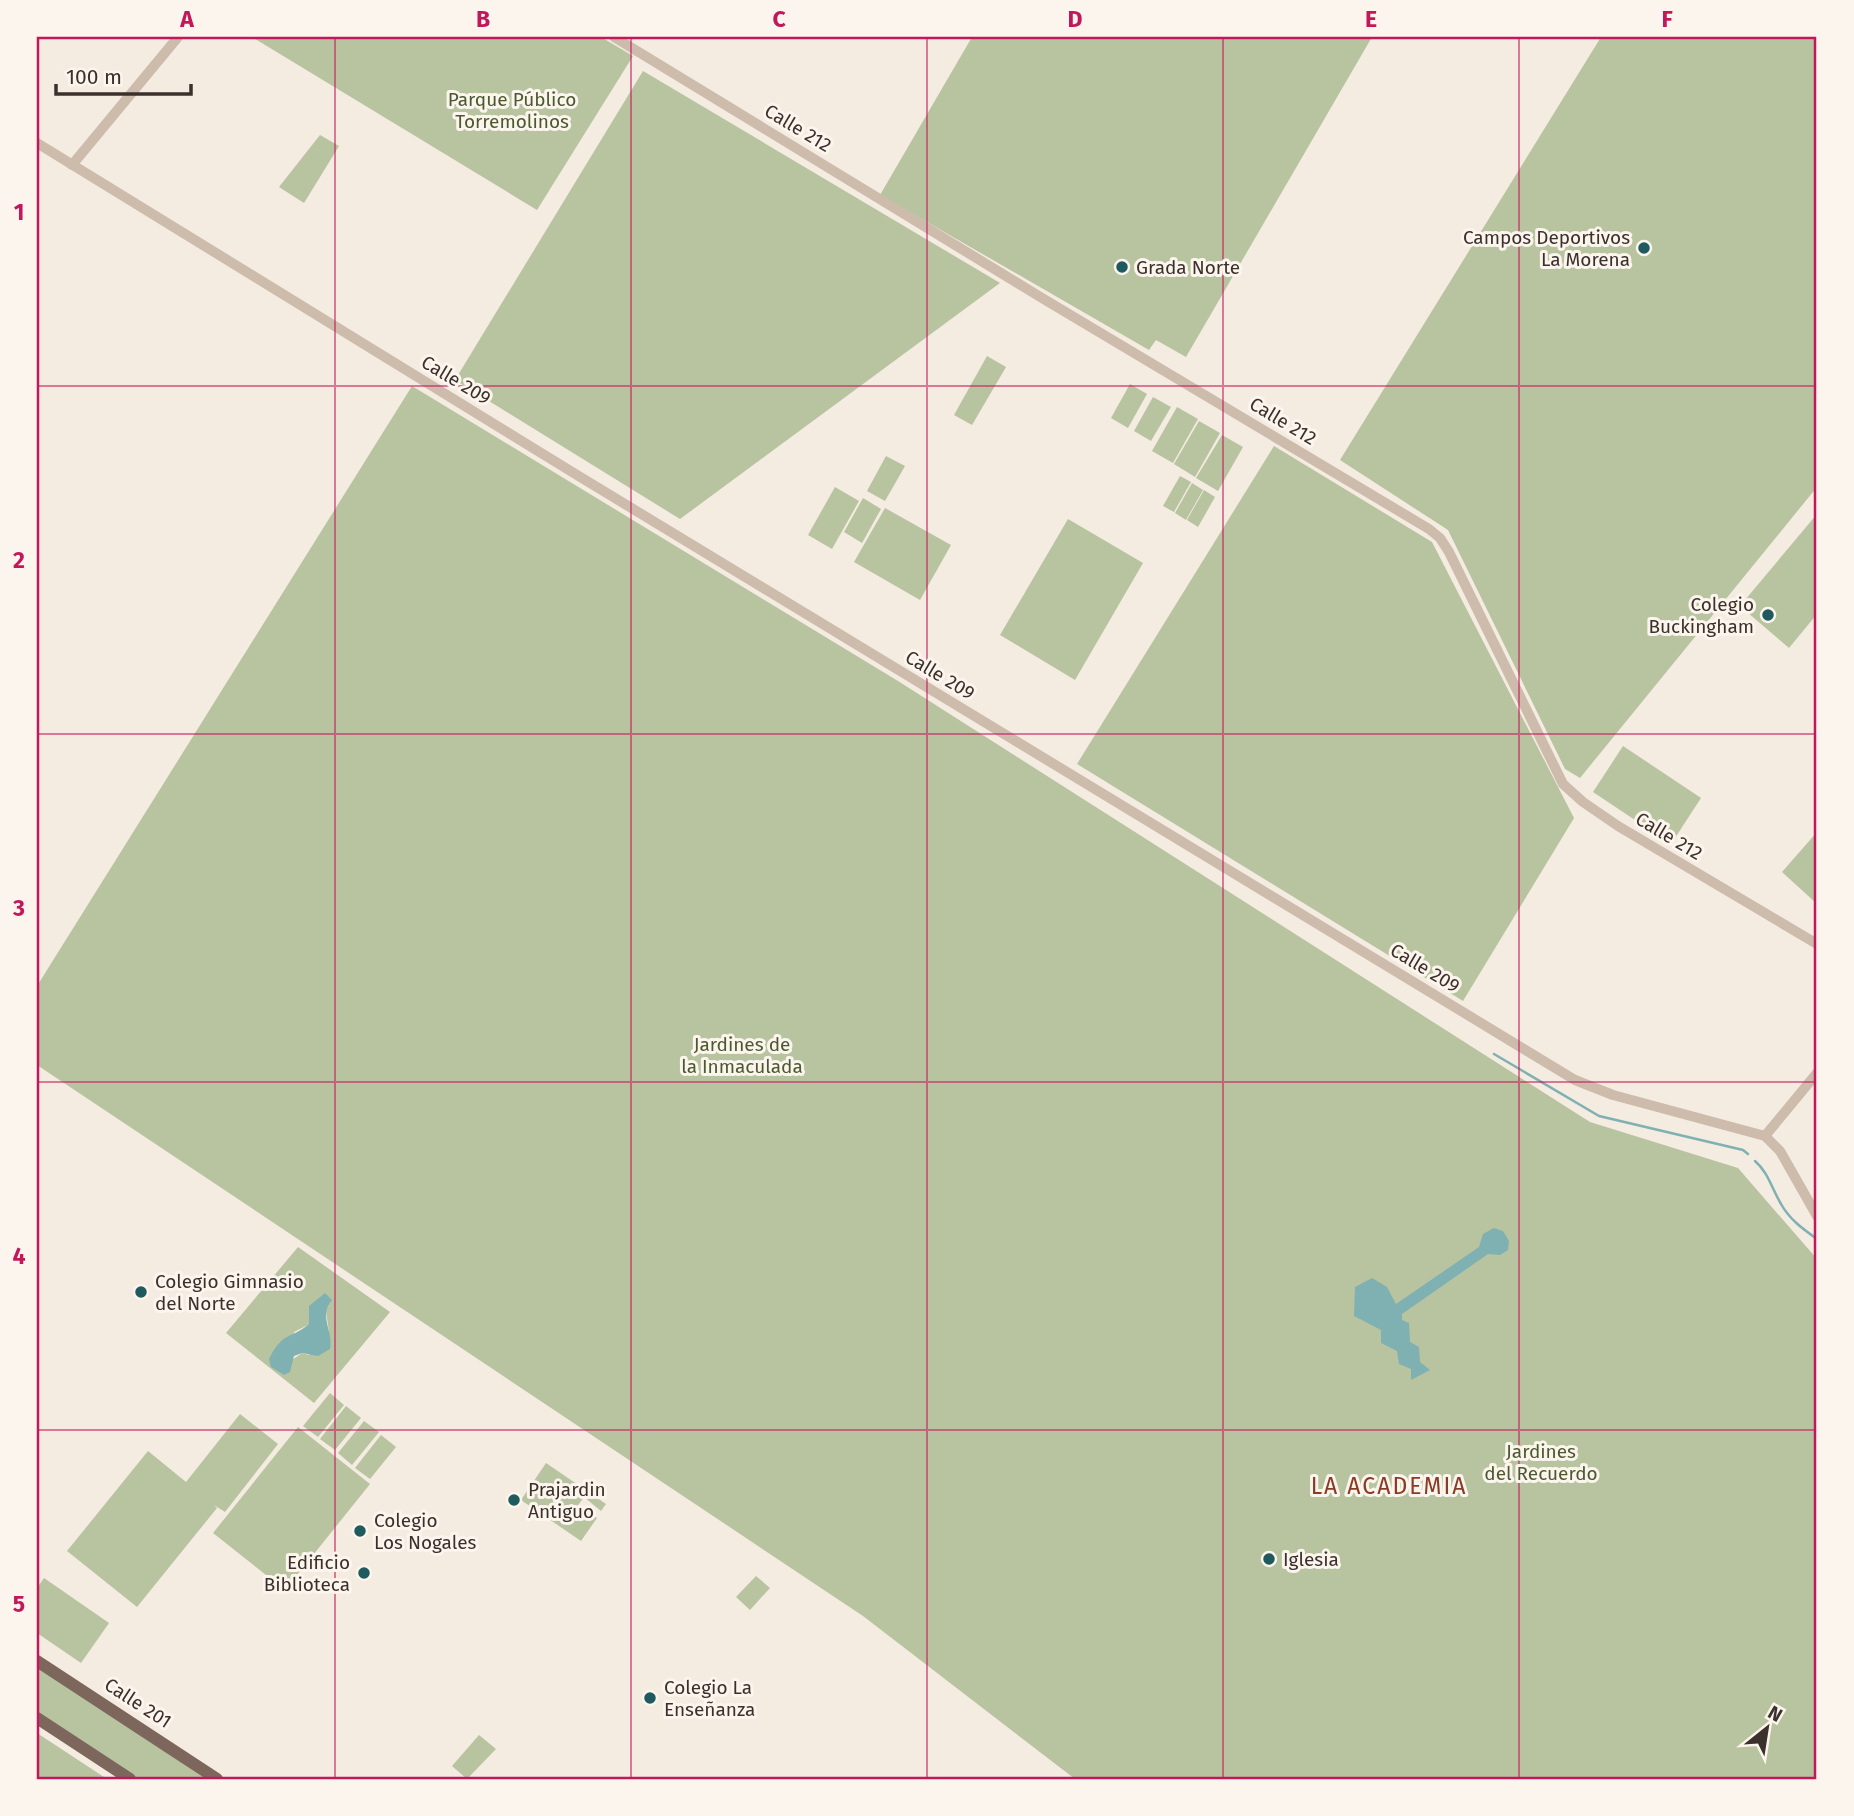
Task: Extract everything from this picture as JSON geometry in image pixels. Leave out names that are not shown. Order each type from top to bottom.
[{"type":"main road","name":"Calle 201","points":[[37,1661],[217,1779]]},
{"type":"main road","points":[[37,1717],[130,1779]]},
{"type":"street","points":[[72,165],[178,37]]},
{"type":"street","name":"Calle 212","points":[[614,37],[1042,298],[1429,528],[1440,537],[1449,552],[1563,784],[1583,802],[1618,826],[1817,944]]},
{"type":"street","name":"Calle 209","points":[[37,143],[566,468],[1575,1080],[1613,1095],[1765,1136]]},
{"type":"street","points":[[1817,1073],[1765,1136],[1780,1150],[1817,1216]]},
{"type":"green space","name":"Parque Público Torremolinos","points":[[252,37],[601,37],[633,56],[537,210]]},
{"type":"green space","name":"Grada Norte","points":[[972,37],[1372,37],[1186,357],[1156,340],[1149,350],[880,195]]},
{"type":"green space","name":"Campos Deportivos La Morena","points":[[1601,37],[1817,37],[1817,487],[1580,778],[1565,769],[1448,530],[1340,460]]},
{"type":"green space","points":[[643,71],[1000,283],[680,519],[455,380]]},
{"type":"green space","points":[[320,135],[339,146],[304,203],[279,187]]},
{"type":"green space","points":[[987,356],[1006,367],[972,425],[954,415]]},
{"type":"green space","points":[[1130,384],[1147,394],[1128,428],[1111,418]]},
{"type":"green space","name":"Jardines de la Inmaculada","points":[[412,386],[898,681],[1590,1122],[1738,1168],[1817,1259],[1817,1779],[1075,1779],[863,1616],[37,1065],[37,986]]},
{"type":"green space","points":[[1153,397],[1171,407],[1151,441],[1134,431]]},
{"type":"green space","points":[[1177,407],[1198,419],[1173,463],[1152,451]]},
{"type":"green space","points":[[1199,421],[1220,433],[1195,477],[1174,464]]},
{"type":"green space","points":[[1222,435],[1243,447],[1218,491],[1196,478]]},
{"type":"green space","points":[[1274,446],[1432,542],[1574,818],[1463,1001],[1077,764]]},
{"type":"green space","points":[[886,456],[905,466],[885,501],[867,491]]},
{"type":"green space","points":[[1180,476],[1191,482],[1174,512],[1163,506]]},
{"type":"green space","points":[[1192,483],[1203,490],[1186,520],[1175,513]]},
{"type":"green space","points":[[835,487],[859,501],[832,549],[808,535]]},
{"type":"green space","points":[[1204,490],[1215,497],[1198,527],[1187,520]]},
{"type":"green space","points":[[863,498],[881,509],[862,543],[844,532]]},
{"type":"green space","points":[[885,508],[951,545],[920,600],[854,562]]},
{"type":"green space","points":[[1817,514],[1817,614],[1789,648],[1740,606]]},
{"type":"green space","points":[[1068,519],[1143,563],[1075,680],[1000,635]]},
{"type":"green space","points":[[1623,746],[1701,798],[1671,844],[1593,792]]},
{"type":"green space","points":[[1817,832],[1817,904],[1782,872]]},
{"type":"green space","points":[[298,1247],[390,1312],[314,1403],[226,1333]],"holes":[[[331,1300],[326,1311],[329,1332],[309,1355],[302,1353],[292,1360],[294,1332],[310,1324],[310,1306]]]},
{"type":"green space","points":[[330,1393],[344,1405],[318,1437],[303,1426]]},
{"type":"green space","points":[[346,1406],[361,1418],[335,1450],[320,1439]]},
{"type":"green space","points":[[240,1414],[278,1444],[225,1512],[214,1505],[217,1508],[137,1607],[67,1551],[148,1451],[186,1482]]},
{"type":"green space","points":[[364,1421],[379,1432],[352,1465],[338,1453]]},
{"type":"green space","points":[[298,1427],[370,1484],[285,1590],[213,1533]]},
{"type":"green space","points":[[381,1435],[396,1447],[370,1479],[355,1468]]},
{"type":"green space","points":[[546,1463],[606,1504],[601,1511],[584,1497],[576,1508],[587,1516],[589,1513],[597,1518],[581,1541],[521,1500]]},
{"type":"green space","points":[[756,1576],[770,1588],[750,1610],[736,1597]]},
{"type":"green space","points":[[44,1578],[109,1623],[81,1663],[37,1633],[37,1588]]},
{"type":"green space","points":[[37,1666],[206,1779],[135,1779],[37,1715]]},
{"type":"green space","points":[[37,1733],[107,1779],[37,1779]]},
{"type":"green space","points":[[479,1735],[496,1749],[467,1779],[452,1766]]},
{"type":"water","points":[[1494,1228],[1503,1231],[1509,1241],[1508,1250],[1500,1255],[1488,1254],[1402,1314],[1402,1320],[1409,1323],[1410,1342],[1419,1347],[1420,1362],[1430,1370],[1411,1380],[1411,1369],[1399,1364],[1397,1351],[1381,1343],[1381,1330],[1354,1316],[1355,1287],[1372,1278],[1387,1287],[1396,1304],[1479,1247],[1483,1234]]},
{"type":"water","points":[[325,1293],[332,1300],[326,1312],[330,1349],[318,1356],[302,1353],[294,1356],[290,1372],[284,1375],[271,1367],[269,1359],[278,1344],[309,1324],[309,1306]]},
{"type":"waterway","points":[[1494,1054],[1599,1116],[1743,1150],[1748,1154]]},
{"type":"waterway","points":[[1755,1161],[1767,1175],[1788,1215],[1817,1239]]},
{"type":"place","name":"Campos Deportivos La Morena","points":[[1644,248]]},
{"type":"place","name":"Grada Norte","points":[[1122,267]]},
{"type":"place","name":"Colegio Buckingham","points":[[1768,615]]},
{"type":"place","name":"Colegio Gimnasio del Norte","points":[[141,1292]]},
{"type":"place","name":"Prajardin Antiguo","points":[[514,1500]]},
{"type":"place","name":"Colegio Los Nogales","points":[[360,1531]]},
{"type":"place","name":"Iglesia","points":[[1269,1559]]},
{"type":"place","name":"Edificio Biblioteca","points":[[364,1573]]},
{"type":"place","name":"Colegio La Enseñanza","points":[[650,1698]]},
{"type":"district","name":"LA ACADEMIA","points":[[1389,1486]]},
{"type":"park label","name":"Jardines del Recuerdo","points":[[1541,1462]]}]
